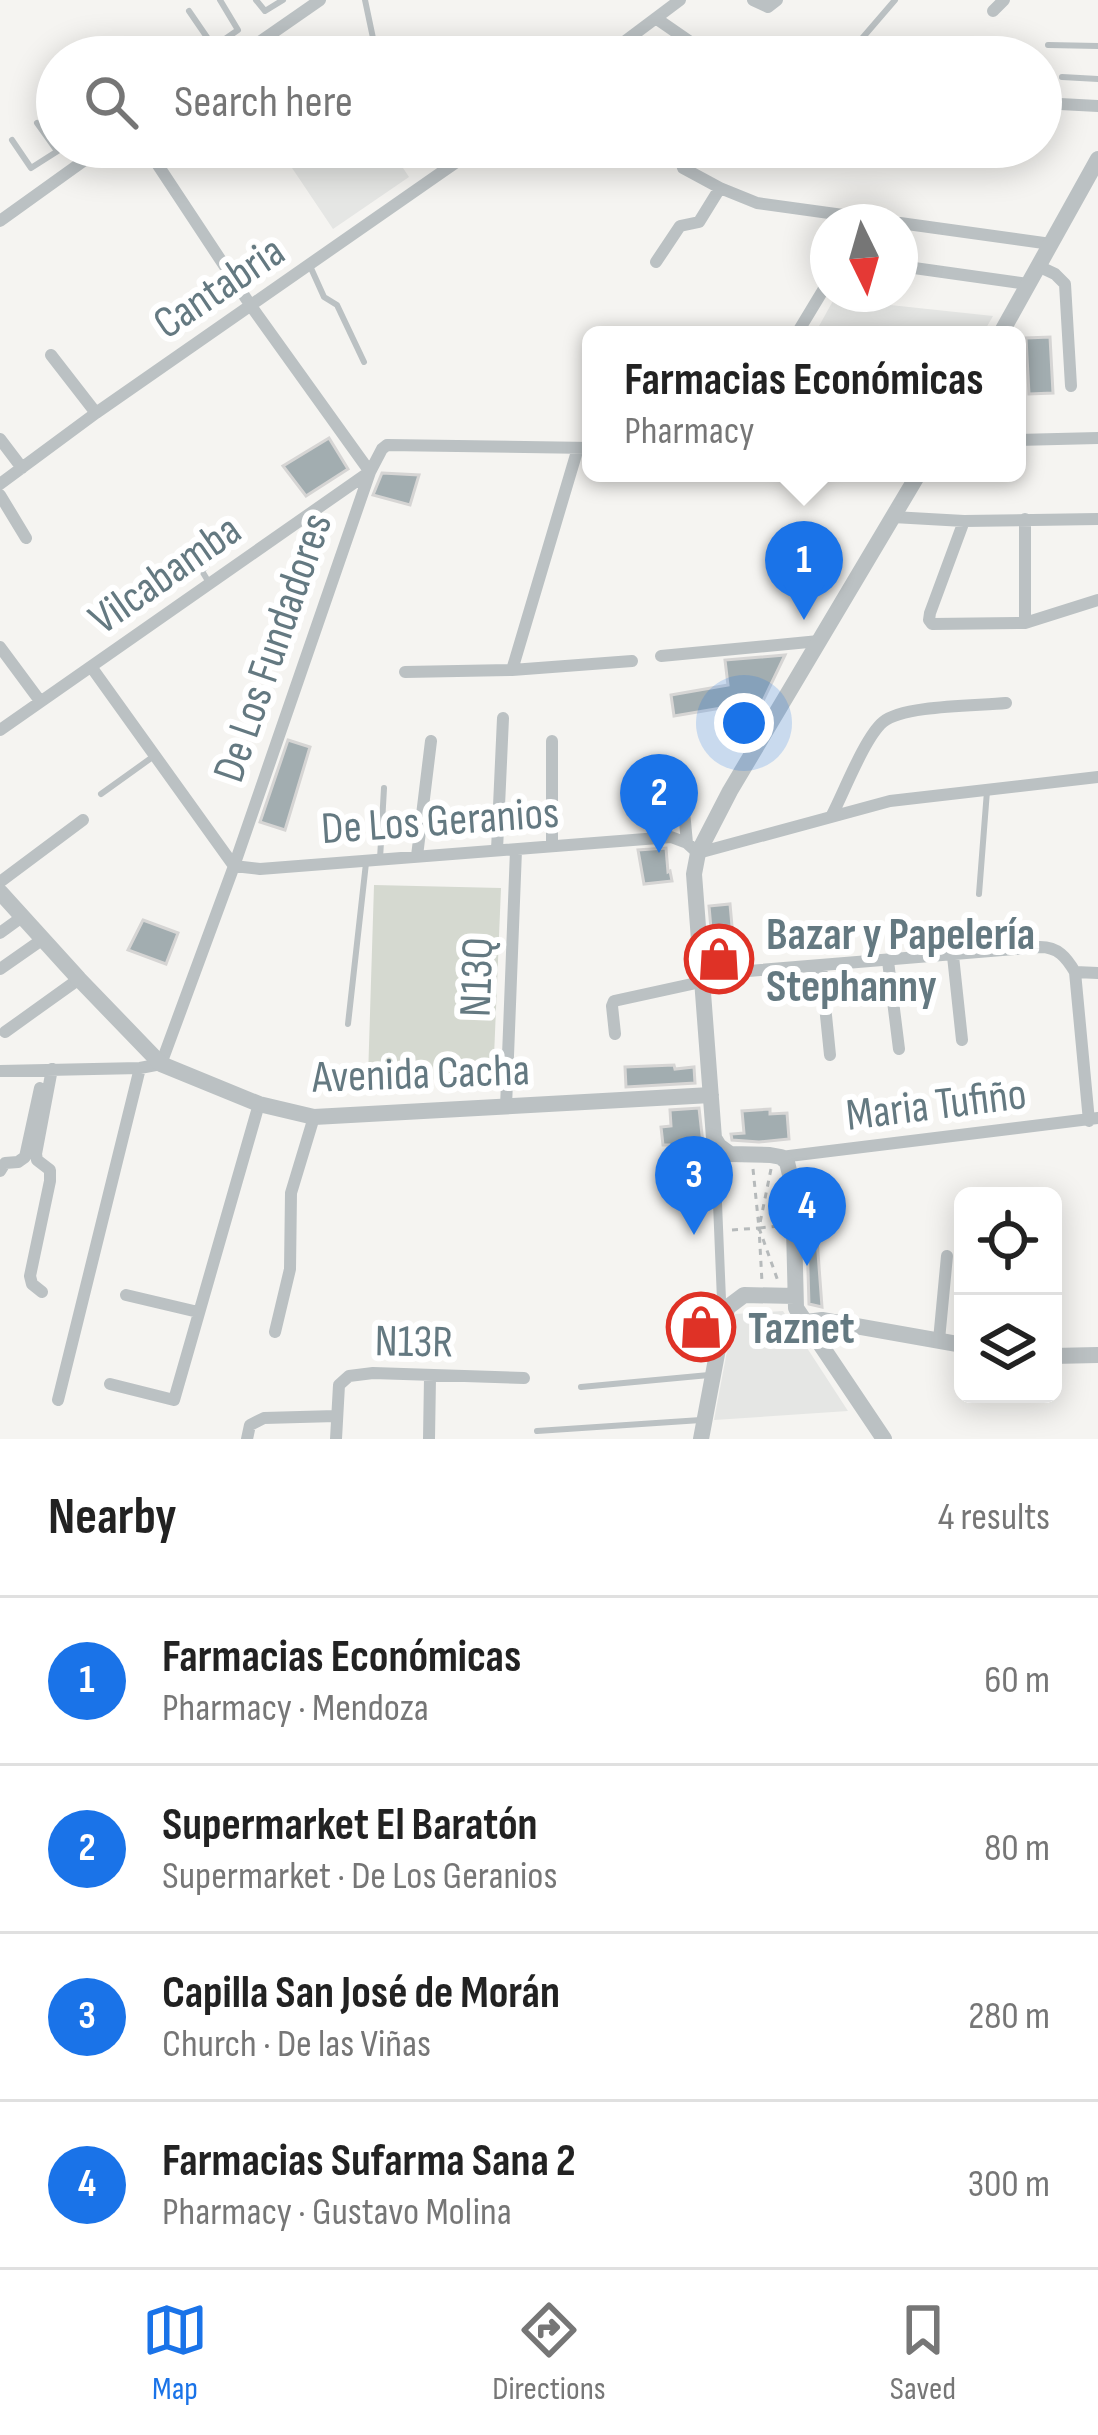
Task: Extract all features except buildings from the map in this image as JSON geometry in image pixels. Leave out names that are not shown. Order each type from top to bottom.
[{"type":"street","points":[[278,36],[320,0]]},
{"type":"street","points":[[634,36],[680,0]]},
{"type":"street","points":[[753,0],[767,7],[777,0]]},
{"type":"street","points":[[993,11],[1004,0]]},
{"type":"street","points":[[657,20],[681,36]]},
{"type":"street","points":[[1062,104],[1098,106]]},
{"type":"street","points":[[1005,326],[1098,159]]},
{"type":"street","points":[[0,220],[74,168]]},
{"type":"street","name":"De Los Fundadores","points":[[160,168],[370,472],[161,1064]]},
{"type":"street","name":"Cantabria","points":[[0,484],[448,168]]},
{"type":"street","points":[[683,168],[757,202],[810,211]]},
{"type":"street","points":[[656,262],[680,226],[699,222],[720,188]]},
{"type":"street","points":[[918,225],[1051,244]]},
{"type":"street","points":[[1038,266],[1065,284],[1071,386]]},
{"type":"street","points":[[918,269],[1028,284]]},
{"type":"street","points":[[51,355],[96,413]]},
{"type":"street","points":[[1026,440],[1098,438]]},
{"type":"street","points":[[0,439],[22,468]]},
{"type":"street","name":"Vilcabamba","points":[[0,730],[370,472],[387,445],[582,448]]},
{"type":"street","points":[[512,670],[582,454]]},
{"type":"street","points":[[693,848],[914,482]]},
{"type":"street","points":[[0,496],[26,538]]},
{"type":"street","points":[[893,517],[1098,519]]},
{"type":"street","points":[[1024,519],[1025,623]]},
{"type":"street","points":[[964,521],[930,613],[932,624],[1025,623],[1098,600]]},
{"type":"street","points":[[661,656],[819,641]]},
{"type":"street","points":[[0,646],[40,701]]},
{"type":"street","points":[[405,672],[632,661]]},
{"type":"street","points":[[92,668],[234,866]]},
{"type":"street","points":[[832,815],[872,736],[886,719],[907,711],[1006,704]]},
{"type":"street","points":[[497,850],[503,718]]},
{"type":"street","points":[[552,741],[552,847]]},
{"type":"street","points":[[416,856],[431,742]]},
{"type":"street","points":[[680,769],[693,848],[723,1322],[702,1430]]},
{"type":"street","name":"De Los Geranios","points":[[234,866],[260,869],[670,837],[693,848],[890,801],[1098,777]]},
{"type":"street","points":[[1,892],[83,820]]},
{"type":"street","name":"N13Q","points":[[506,1107],[516,850]]},
{"type":"street","name":"Avenida Cacha","points":[[1,892],[161,1064],[259,1104],[314,1118],[711,1095]]},
{"type":"street","points":[[0,933],[22,916]]},
{"type":"street","points":[[0,969],[43,939]]},
{"type":"street","points":[[615,1034],[614,1000],[701,979],[1048,947],[1062,953],[1075,972],[1093,1119]]},
{"type":"street","points":[[953,956],[962,1040]]},
{"type":"street","points":[[888,961],[899,1048]]},
{"type":"street","points":[[821,966],[830,1055]]},
{"type":"street","points":[[1075,972],[1098,973]]},
{"type":"street","points":[[5,1031],[79,979]]},
{"type":"street","points":[[0,1071],[161,1064]]},
{"type":"street","points":[[58,1400],[140,1068]]},
{"type":"street","points":[[0,1171],[5,1163],[25,1156],[48,1069]]},
{"type":"street","points":[[42,1292],[30,1280],[50,1181],[50,1170],[35,1154],[48,1069]]},
{"type":"street","points":[[110,1384],[174,1400],[259,1104]]},
{"type":"street","points":[[275,1332],[290,1269],[291,1193],[314,1118]]},
{"type":"street","name":"Maria Tufiño","points":[[778,1156],[1093,1119]]},
{"type":"street","points":[[714,1138],[730,1154],[778,1156],[790,1170],[795,1222],[789,1295],[884,1439]]},
{"type":"street","points":[[939,1340],[947,1256]]},
{"type":"street","points":[[126,1295],[198,1312]]},
{"type":"street","points":[[723,1322],[733,1302],[744,1295],[789,1295]]},
{"type":"street","points":[[806,1322],[822,1320],[954,1343]]},
{"type":"street","points":[[1062,1356],[1098,1355]]},
{"type":"street","name":"N13R","points":[[336,1416],[339,1385],[346,1377],[373,1373],[524,1378]]},
{"type":"street","points":[[429,1439],[430,1377]]},
{"type":"street","points":[[247,1439],[250,1425],[264,1418],[336,1416],[336,1439]]},
{"type":"lane","points":[[220,0],[238,30],[228,36]]},
{"type":"lane","points":[[256,0],[265,11],[283,0]]},
{"type":"lane","points":[[365,0],[374,36]]},
{"type":"lane","points":[[864,36],[895,0]]},
{"type":"lane","points":[[189,11],[205,36]]},
{"type":"lane","points":[[1062,45],[1098,46]]},
{"type":"lane","points":[[1062,77],[1098,79]]},
{"type":"lane","points":[[12,140],[31,168],[36,165]]},
{"type":"lane","points":[[310,266],[324,297],[337,305],[364,362]]},
{"type":"lane","points":[[201,533],[216,554],[202,571],[211,583]]},
{"type":"lane","points":[[101,794],[154,756]]},
{"type":"lane","points":[[348,1024],[384,788]]},
{"type":"lane","points":[[979,894],[987,791]]},
{"type":"lane","points":[[580,1387],[713,1374]]},
{"type":"lane","points":[[537,1432],[702,1430]]},
{"type":"path","points":[[753,1155],[763,1293]]},
{"type":"path","points":[[778,1156],[759,1228],[789,1295]]},
{"type":"path","points":[[718,1232],[795,1222]]},
{"type":"shaded area","points":[[292,168],[403,168],[409,177],[333,229]]},
{"type":"shaded area","points":[[918,308],[993,316],[987,326],[819,326],[827,312],[918,312]]},
{"type":"shaded area","points":[[374,885],[501,888],[493,1081],[368,1078]]},
{"type":"shaded area","points":[[783,1311],[848,1411],[714,1420],[734,1314]]},
{"type":"place","name":"Farmacias Económicas","points":[[804,620]]},
{"type":"place","name":"Supermarket El Baratón","points":[[659,853]]},
{"type":"place","name":"Bazar y Papelería Stephanny","points":[[719,959]]},
{"type":"place","name":"Capilla San José de Morán","points":[[694,1235]]},
{"type":"place","name":"Farmacias Sufarma Sana 2","points":[[807,1266]]},
{"type":"place","name":"Taznet","points":[[701,1327]]}]
